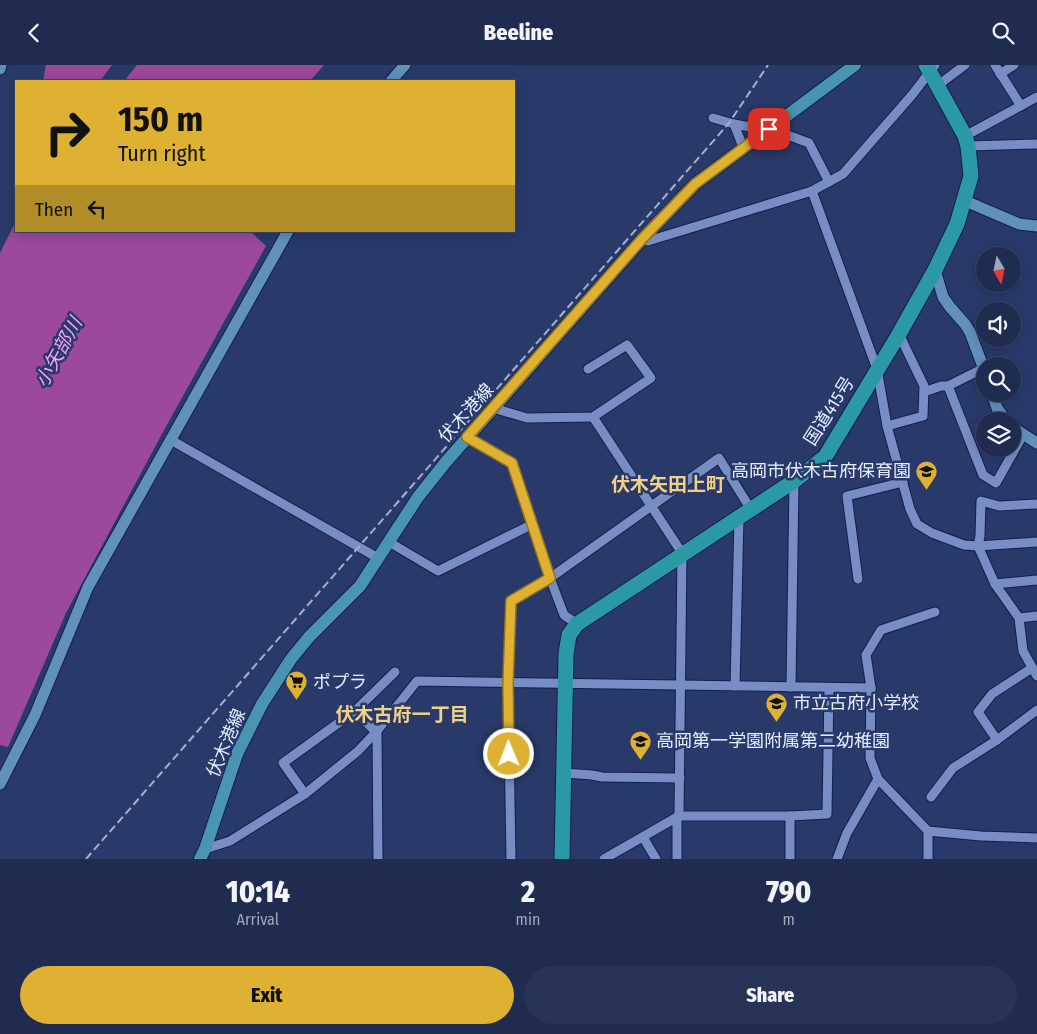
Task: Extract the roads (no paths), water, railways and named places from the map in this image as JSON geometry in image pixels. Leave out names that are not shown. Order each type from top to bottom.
[{"type":"highway","name":"国道415号","points":[[577,624],[682,553],[794,481],[825,457],[936,270],[957,224],[970,176],[967,141],[937,86],[930,67]]},
{"type":"highway","points":[[562,859],[567,648],[569,635],[577,624]]},
{"type":"main road","name":"伏木港線","points":[[202,854],[237,754],[262,704],[291,659],[308,637],[360,586],[424,488],[642,239],[695,184],[855,65]]},
{"type":"street","points":[[0,69],[1,65]]},
{"type":"street","points":[[392,80],[405,65]]},
{"type":"street","points":[[937,86],[965,65]]},
{"type":"street","points":[[1014,65],[997,69],[1020,106]]},
{"type":"street","points":[[642,239],[648,241],[812,191],[829,182],[842,174],[912,95],[930,67]]},
{"type":"street","points":[[967,141],[1037,97]]},
{"type":"street","points":[[713,118],[734,124],[769,129],[809,143],[829,182]]},
{"type":"street","points":[[734,124],[743,147]]},
{"type":"street","points":[[967,141],[1037,144]]},
{"type":"street","points":[[812,191],[877,369],[887,426],[910,509],[918,524],[932,533],[964,545],[978,546],[1037,541]]},
{"type":"street","points":[[963,200],[1019,224],[1037,226]]},
{"type":"street","points":[[0,783],[35,715],[88,587],[287,232]]},
{"type":"street","points":[[936,270],[943,297],[970,332],[979,357]]},
{"type":"street","points":[[887,426],[923,416],[924,386],[899,335]]},
{"type":"street","points":[[493,408],[527,418],[593,417],[651,378],[627,345],[588,369]]},
{"type":"street","points":[[924,392],[941,386],[948,386],[976,374]]},
{"type":"street","points":[[948,386],[983,475],[996,483],[1022,435],[1037,443]]},
{"type":"street","points":[[593,417],[682,553],[680,778],[676,859]]},
{"type":"street","points":[[467,437],[512,463],[564,615],[577,624]]},
{"type":"street","points":[[171,440],[378,558]]},
{"type":"street","points":[[511,859],[508,683],[511,601],[550,578],[719,458],[745,512],[735,686]]},
{"type":"street","points":[[792,687],[794,481]]},
{"type":"street","points":[[858,579],[847,496],[903,482]]},
{"type":"street","points":[[997,740],[978,712],[992,694],[1034,672],[1023,651],[1019,618],[995,584],[978,546],[981,501],[999,506],[1037,504]]},
{"type":"street","points":[[389,542],[438,571],[533,524]]},
{"type":"street","points":[[995,584],[1037,579]]},
{"type":"street","points":[[935,612],[882,631],[866,655],[871,688],[870,757],[878,779],[928,831],[981,837],[1037,838]]},
{"type":"street","points":[[1019,618],[1037,616]]},
{"type":"street","points":[[305,794],[283,763],[355,711],[395,672]]},
{"type":"street","points":[[202,854],[230,841],[305,794],[358,751],[376,732],[417,681],[871,688]]},
{"type":"street","points":[[604,859],[678,816],[827,815],[829,688]]},
{"type":"street","points":[[931,797],[953,768],[997,740],[1037,710]]},
{"type":"street","points":[[355,711],[376,732],[378,859]]},
{"type":"street","points":[[564,773],[602,777],[680,778]]},
{"type":"street","points":[[837,859],[847,833],[878,779]]},
{"type":"street","points":[[790,816],[790,859]]},
{"type":"street","points":[[928,831],[928,859]]},
{"type":"street","points":[[643,837],[656,859]]},
{"type":"water","points":[[46,65],[112,65],[101,80],[43,80]]},
{"type":"water","points":[[137,65],[324,65],[311,80],[125,80]]},
{"type":"water","name":"小矢部川","points":[[15,223],[15,232],[251,232],[266,246],[66,613],[8,747],[0,745],[0,253]]},
{"type":"railway","points":[[86,859],[729,123],[768,65]]},
{"type":"place","name":"高岡市伏木古府保育園","points":[[927,490]]},
{"type":"place","name":"ポプラ","points":[[297,701]]},
{"type":"place","name":"市立古府小学校","points":[[777,722]]},
{"type":"place","name":"高岡第一学園附属第二幼稚園","points":[[640,760]]},
{"type":"district","name":"伏木矢田上町","points":[[668,484]]},
{"type":"district","name":"伏木古府一丁目","points":[[402,714]]}]
